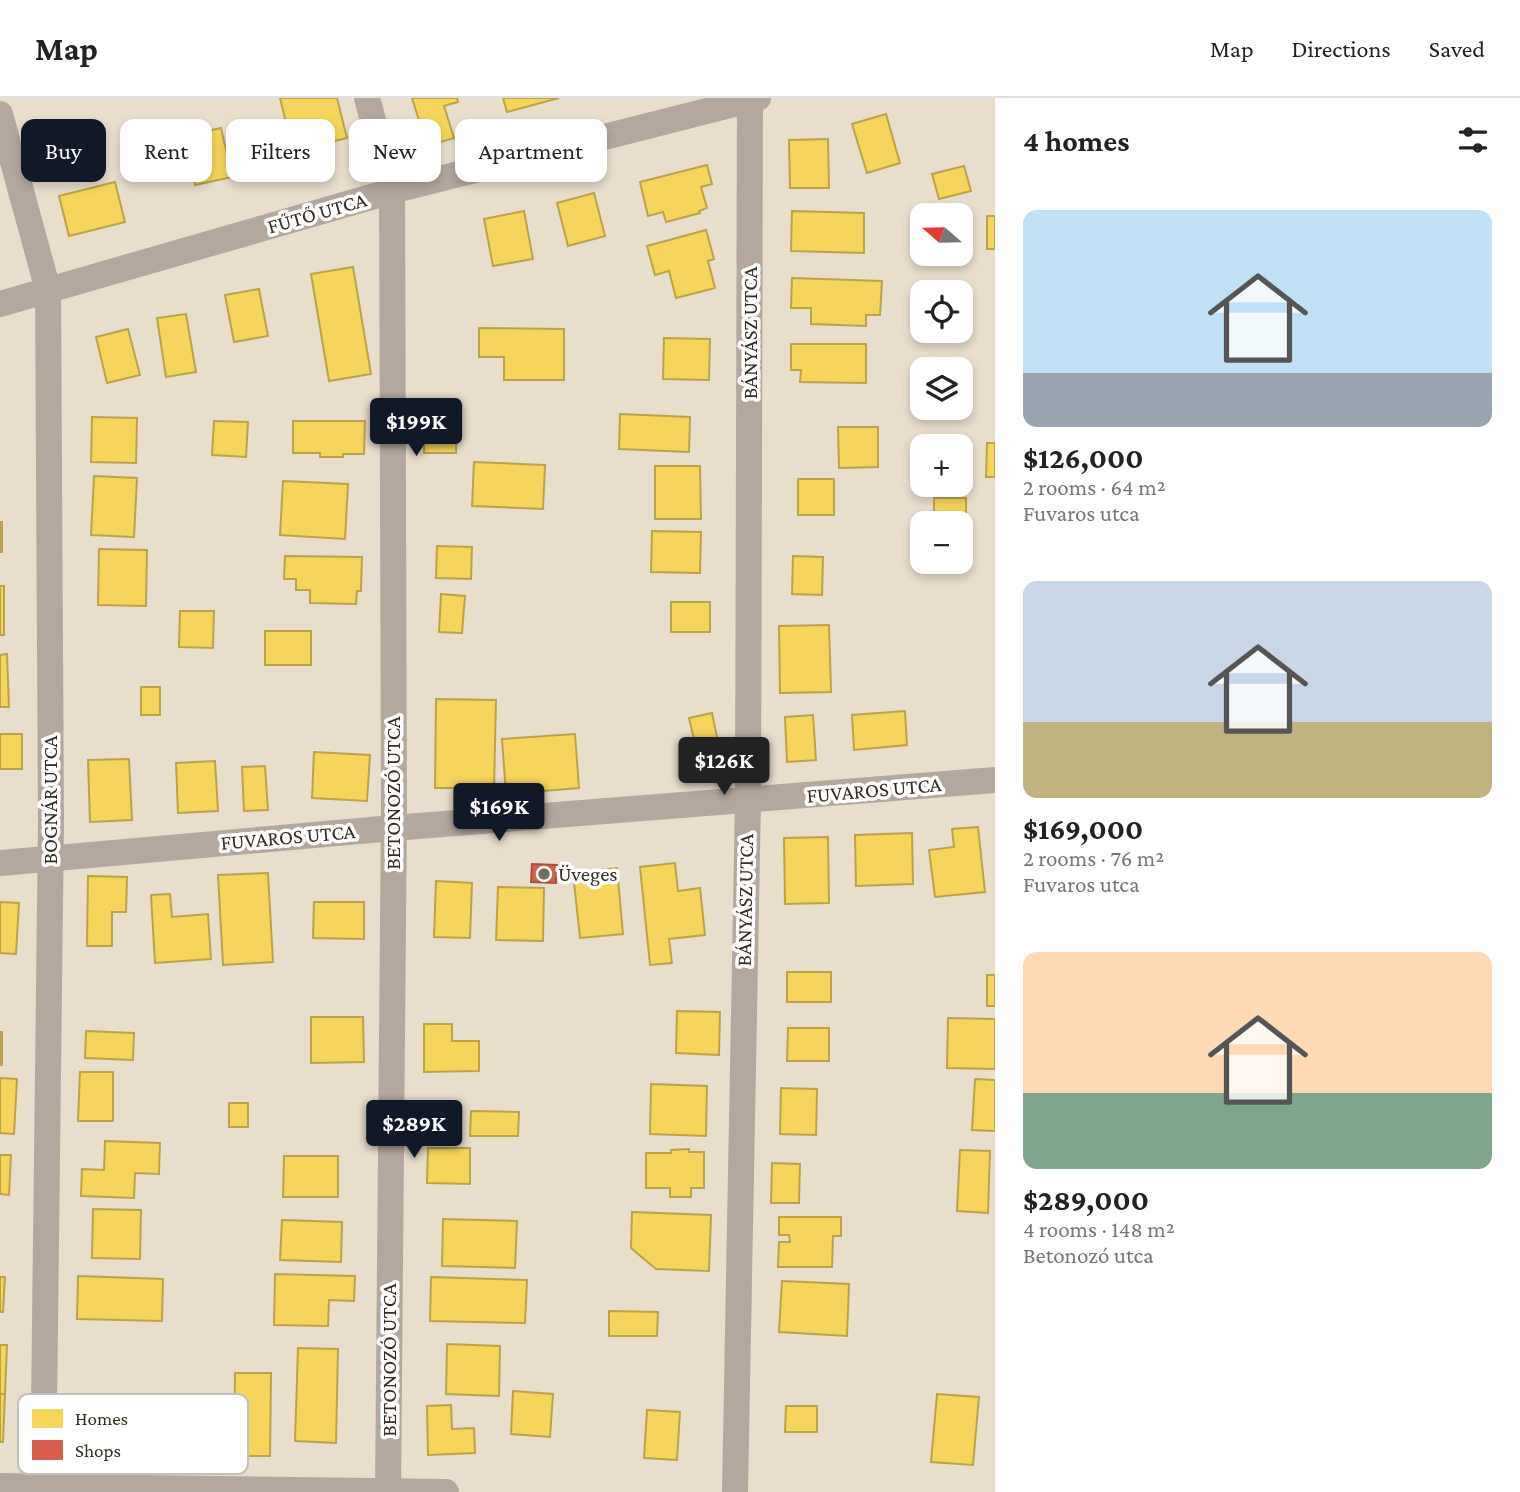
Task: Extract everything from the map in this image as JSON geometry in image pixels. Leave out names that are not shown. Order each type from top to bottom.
[{"type":"street","name":"BETONOZÓ UTCA","points":[[367,98],[392,191],[393,828],[388,1491]]},
{"type":"street","name":"FŰTŐ UTCA","points":[[0,304],[392,191],[753,99]]},
{"type":"street","name":"BÁNYÁSZ UTCA","points":[[734,1492],[748,801],[753,99]]},
{"type":"street","name":"BOGNÁR UTCA","points":[[0,114],[48,290],[50,858],[44,1394]]},
{"type":"street","name":"FUVAROS UTCA","points":[[0,863],[393,828],[995,780]]},
{"type":"street","points":[[0,1486],[43,1489],[446,1492]]},
{"type":"building: Homes","points":[[280,98],[337,98],[347,138],[335,141],[335,119],[285,119]]},
{"type":"building: Homes","points":[[412,98],[457,98],[458,102],[444,106],[454,138],[441,142],[441,119],[419,119]]},
{"type":"building: Homes","points":[[503,98],[559,98],[507,112]]},
{"type":"building: Homes","points":[[886,114],[900,163],[867,173],[852,124]]},
{"type":"building: Homes","points":[[221,128],[226,150],[226,178],[212,181],[212,130]]},
{"type":"building: Homes","points":[[828,139],[829,188],[790,188],[789,140]]},
{"type":"building: Homes","points":[[707,165],[712,184],[701,187],[707,208],[699,211],[700,213],[666,222],[663,212],[648,216],[640,182]]},
{"type":"building: Homes","points":[[964,166],[971,191],[939,199],[932,174]]},
{"type":"building: Homes","points":[[115,182],[125,222],[69,236],[59,196]]},
{"type":"building: Homes","points":[[594,193],[605,236],[568,246],[557,203]]},
{"type":"building: Homes","points":[[524,211],[533,259],[493,266],[484,219]]},
{"type":"building: Homes","points":[[792,211],[864,213],[864,253],[791,251]]},
{"type":"building: Homes","points":[[987,216],[995,216],[995,249],[987,249]]},
{"type":"building: Homes","points":[[706,230],[714,259],[708,261],[715,288],[676,298],[669,271],[655,275],[647,246]]},
{"type":"building: Homes","points":[[353,267],[371,374],[329,381],[311,274]]},
{"type":"building: Homes","points":[[792,278],[882,281],[880,315],[866,315],[866,326],[811,324],[811,308],[791,308]]},
{"type":"building: Homes","points":[[259,289],[268,336],[234,342],[225,295]]},
{"type":"building: Homes","points":[[186,314],[196,372],[166,377],[157,318]]},
{"type":"building: Homes","points":[[479,328],[564,329],[564,380],[504,380],[504,357],[479,357]]},
{"type":"building: Homes","points":[[128,329],[140,375],[107,383],[96,337]]},
{"type":"building: Homes","points":[[664,338],[710,339],[709,380],[663,379]]},
{"type":"building: Homes","points":[[791,344],[866,344],[866,383],[800,382],[801,370],[791,370]]},
{"type":"building: Homes","points":[[620,414],[690,417],[689,452],[619,449]]},
{"type":"building: Homes","points":[[425,416],[457,417],[456,453],[424,453]]},
{"type":"building: Homes","points":[[92,417],[137,418],[136,463],[91,462]]},
{"type":"building: Homes","points":[[214,421],[248,422],[246,457],[212,455]]},
{"type":"building: Homes","points":[[293,421],[365,421],[364,454],[320,457],[320,453],[293,453]]},
{"type":"building: Homes","points":[[838,427],[878,427],[878,467],[839,468]]},
{"type":"building: Homes","points":[[987,443],[995,443],[995,477],[986,477]]},
{"type":"building: Homes","points":[[474,462],[545,465],[543,509],[472,506]]},
{"type":"building: Homes","points":[[655,466],[700,466],[701,519],[655,519]]},
{"type":"building: Homes","points":[[94,476],[137,478],[134,537],[91,535]]},
{"type":"building: Homes","points":[[798,479],[834,479],[834,515],[798,515]]},
{"type":"building: Homes","points":[[283,481],[348,484],[345,539],[280,535]]},
{"type":"building: Homes","points":[[934,498],[966,498],[966,511],[934,511]]},
{"type":"building: Homes","points":[[2,522],[2,552],[0,552]]},
{"type":"building: Homes","points":[[652,531],[701,532],[700,573],[651,572]]},
{"type":"building: Homes","points":[[437,546],[472,547],[471,579],[436,578]]},
{"type":"building: Homes","points":[[99,549],[147,550],[146,606],[98,605]]},
{"type":"building: Homes","points":[[285,556],[362,557],[361,591],[357,591],[356,604],[310,603],[310,590],[296,590],[296,579],[284,579]]},
{"type":"building: Homes","points":[[793,556],[823,557],[822,595],[792,594]]},
{"type":"building: Homes","points":[[0,586],[4,586],[4,635],[0,635]]},
{"type":"building: Homes","points":[[441,594],[465,596],[462,633],[439,632]]},
{"type":"building: Homes","points":[[671,602],[710,602],[710,632],[671,632]]},
{"type":"building: Homes","points":[[180,611],[214,611],[213,648],[179,647]]},
{"type":"building: Homes","points":[[829,625],[831,692],[780,693],[779,626]]},
{"type":"building: Homes","points":[[265,631],[311,631],[311,665],[265,665]]},
{"type":"building: Homes","points":[[7,654],[9,707],[0,707],[0,655]]},
{"type":"building: Homes","points":[[141,687],[160,687],[160,715],[141,715]]},
{"type":"building: Homes","points":[[436,699],[496,700],[494,788],[435,788]]},
{"type":"building: Homes","points":[[905,711],[907,745],[854,750],[852,715]]},
{"type":"building: Homes","points":[[712,713],[718,742],[696,747],[689,718]]},
{"type":"building: Homes","points":[[813,715],[816,760],[787,762],[785,717]]},
{"type":"building: Homes","points":[[0,734],[22,734],[22,769],[0,769]]},
{"type":"building: Homes","points":[[575,734],[579,788],[506,794],[502,739]]},
{"type":"building: Homes","points":[[314,752],[370,755],[367,801],[312,798]]},
{"type":"building: Homes","points":[[129,759],[132,820],[90,822],[88,760]]},
{"type":"building: Homes","points":[[215,761],[218,811],[178,813],[176,763]]},
{"type":"building: Homes","points":[[265,766],[268,810],[244,811],[242,767]]},
{"type":"building: Homes","points":[[978,827],[985,892],[935,897],[929,850],[954,847],[952,829]]},
{"type":"building: Homes","points":[[912,833],[913,884],[856,886],[855,835]]},
{"type":"building: Homes","points":[[828,837],[829,903],[785,904],[784,838]]},
{"type":"building: Homes","points":[[675,863],[678,891],[700,888],[705,935],[669,939],[672,963],[650,965],[640,867]]},
{"type":"building: Homes","points":[[617,868],[623,934],[580,938],[573,873]]},
{"type":"building: Homes","points":[[268,873],[273,962],[223,965],[218,875]]},
{"type":"building: Homes","points":[[88,876],[127,877],[126,912],[112,912],[112,946],[87,946]]},
{"type":"building: Homes","points":[[436,881],[472,883],[470,938],[434,937]]},
{"type":"building: Homes","points":[[498,887],[544,888],[543,941],[496,940]]},
{"type":"building: Homes","points":[[170,894],[172,917],[208,914],[211,959],[155,963],[151,895]]},
{"type":"building: Homes","points":[[0,902],[19,903],[16,954],[0,953]]},
{"type":"building: Homes","points":[[314,902],[364,902],[364,939],[313,938]]},
{"type":"building: Homes","points":[[787,972],[831,972],[831,1002],[787,1002]]},
{"type":"building: Homes","points":[[987,975],[995,975],[995,1006],[987,1006]]},
{"type":"building: Homes","points":[[677,1011],[720,1012],[719,1055],[676,1053]]},
{"type":"building: Homes","points":[[311,1017],[363,1017],[364,1062],[311,1063]]},
{"type":"building: Homes","points":[[948,1018],[995,1019],[995,1069],[947,1068]]},
{"type":"building: Homes","points":[[424,1024],[452,1024],[452,1041],[479,1041],[479,1071],[424,1072]]},
{"type":"building: Homes","points":[[788,1028],[829,1028],[829,1061],[787,1061]]},
{"type":"building: Homes","points":[[86,1031],[134,1033],[133,1060],[85,1058]]},
{"type":"building: Homes","points":[[2,1032],[2,1065],[0,1065]]},
{"type":"building: Homes","points":[[80,1072],[113,1072],[113,1121],[78,1121]]},
{"type":"building: Homes","points":[[0,1078],[17,1079],[14,1134],[0,1133]]},
{"type":"building: Homes","points":[[975,1079],[995,1080],[995,1131],[972,1130]]},
{"type":"building: Homes","points":[[651,1084],[707,1086],[706,1136],[650,1134]]},
{"type":"building: Homes","points":[[781,1088],[817,1089],[816,1135],[780,1134]]},
{"type":"building: Homes","points":[[229,1103],[248,1103],[248,1127],[229,1127]]},
{"type":"building: Homes","points":[[471,1111],[519,1112],[518,1136],[470,1136]]},
{"type":"building: Homes","points":[[105,1141],[160,1143],[159,1174],[135,1173],[134,1198],[81,1196],[82,1169],[104,1170]]},
{"type":"building: Homes","points":[[428,1148],[470,1148],[470,1184],[427,1183]]},
{"type":"building: Homes","points":[[689,1149],[689,1152],[704,1152],[704,1188],[691,1188],[691,1197],[670,1197],[670,1188],[646,1188],[646,1153],[671,1153],[671,1150]]},
{"type":"building: Homes","points":[[960,1150],[990,1151],[988,1213],[957,1211]]},
{"type":"building: Homes","points":[[0,1155],[11,1155],[9,1195],[0,1194]]},
{"type":"building: Homes","points":[[284,1156],[338,1156],[338,1197],[283,1197]]},
{"type":"building: Homes","points":[[772,1163],[800,1164],[799,1203],[771,1203]]},
{"type":"building: Homes","points":[[93,1209],[141,1210],[140,1259],[92,1258]]},
{"type":"building: Homes","points":[[632,1212],[711,1215],[709,1271],[656,1269],[631,1248]]},
{"type":"building: Homes","points":[[779,1217],[841,1217],[841,1236],[833,1236],[832,1267],[778,1267],[779,1242],[790,1242],[789,1235],[779,1235]]},
{"type":"building: Homes","points":[[443,1219],[517,1221],[515,1268],[442,1266]]},
{"type":"building: Homes","points":[[282,1220],[342,1222],[341,1262],[280,1260]]},
{"type":"building: Homes","points":[[275,1274],[355,1276],[354,1301],[329,1300],[328,1326],[274,1325]]},
{"type":"building: Homes","points":[[78,1276],[163,1279],[162,1321],[77,1319]]},
{"type":"building: Homes","points":[[0,1277],[5,1277],[3,1312],[0,1312]]},
{"type":"building: Homes","points":[[431,1277],[527,1280],[525,1323],[430,1321]]},
{"type":"building: Homes","points":[[782,1281],[849,1284],[847,1336],[779,1332]]},
{"type":"building: Homes","points":[[609,1311],[658,1312],[657,1336],[609,1336]]},
{"type":"building: Homes","points":[[447,1344],[500,1346],[499,1396],[446,1394]]},
{"type":"building: Homes","points":[[0,1345],[7,1345],[5,1394],[0,1394]]},
{"type":"building: Homes","points":[[298,1348],[338,1349],[336,1443],[295,1441]]},
{"type":"building: Homes","points":[[235,1373],[271,1373],[270,1456],[248,1456],[248,1394],[235,1394]]},
{"type":"building: Homes","points":[[513,1391],[553,1394],[550,1437],[511,1434]]},
{"type":"building: Homes","points":[[0,1394],[5,1394],[3,1442],[0,1442]]},
{"type":"building: Homes","points":[[937,1394],[979,1397],[973,1465],[931,1462]]},
{"type":"building: Homes","points":[[451,1405],[452,1429],[474,1428],[475,1453],[428,1455],[427,1406]]},
{"type":"building: Homes","points":[[786,1406],[817,1406],[817,1432],[785,1432]]},
{"type":"building: Homes","points":[[647,1410],[680,1412],[677,1460],[644,1458]]},
{"type":"building: Shops","name":"Üveges","points":[[532,864],[557,865],[556,883],[531,882]]},
{"type":"place","name":"Üveges","points":[[544,874]]}]
